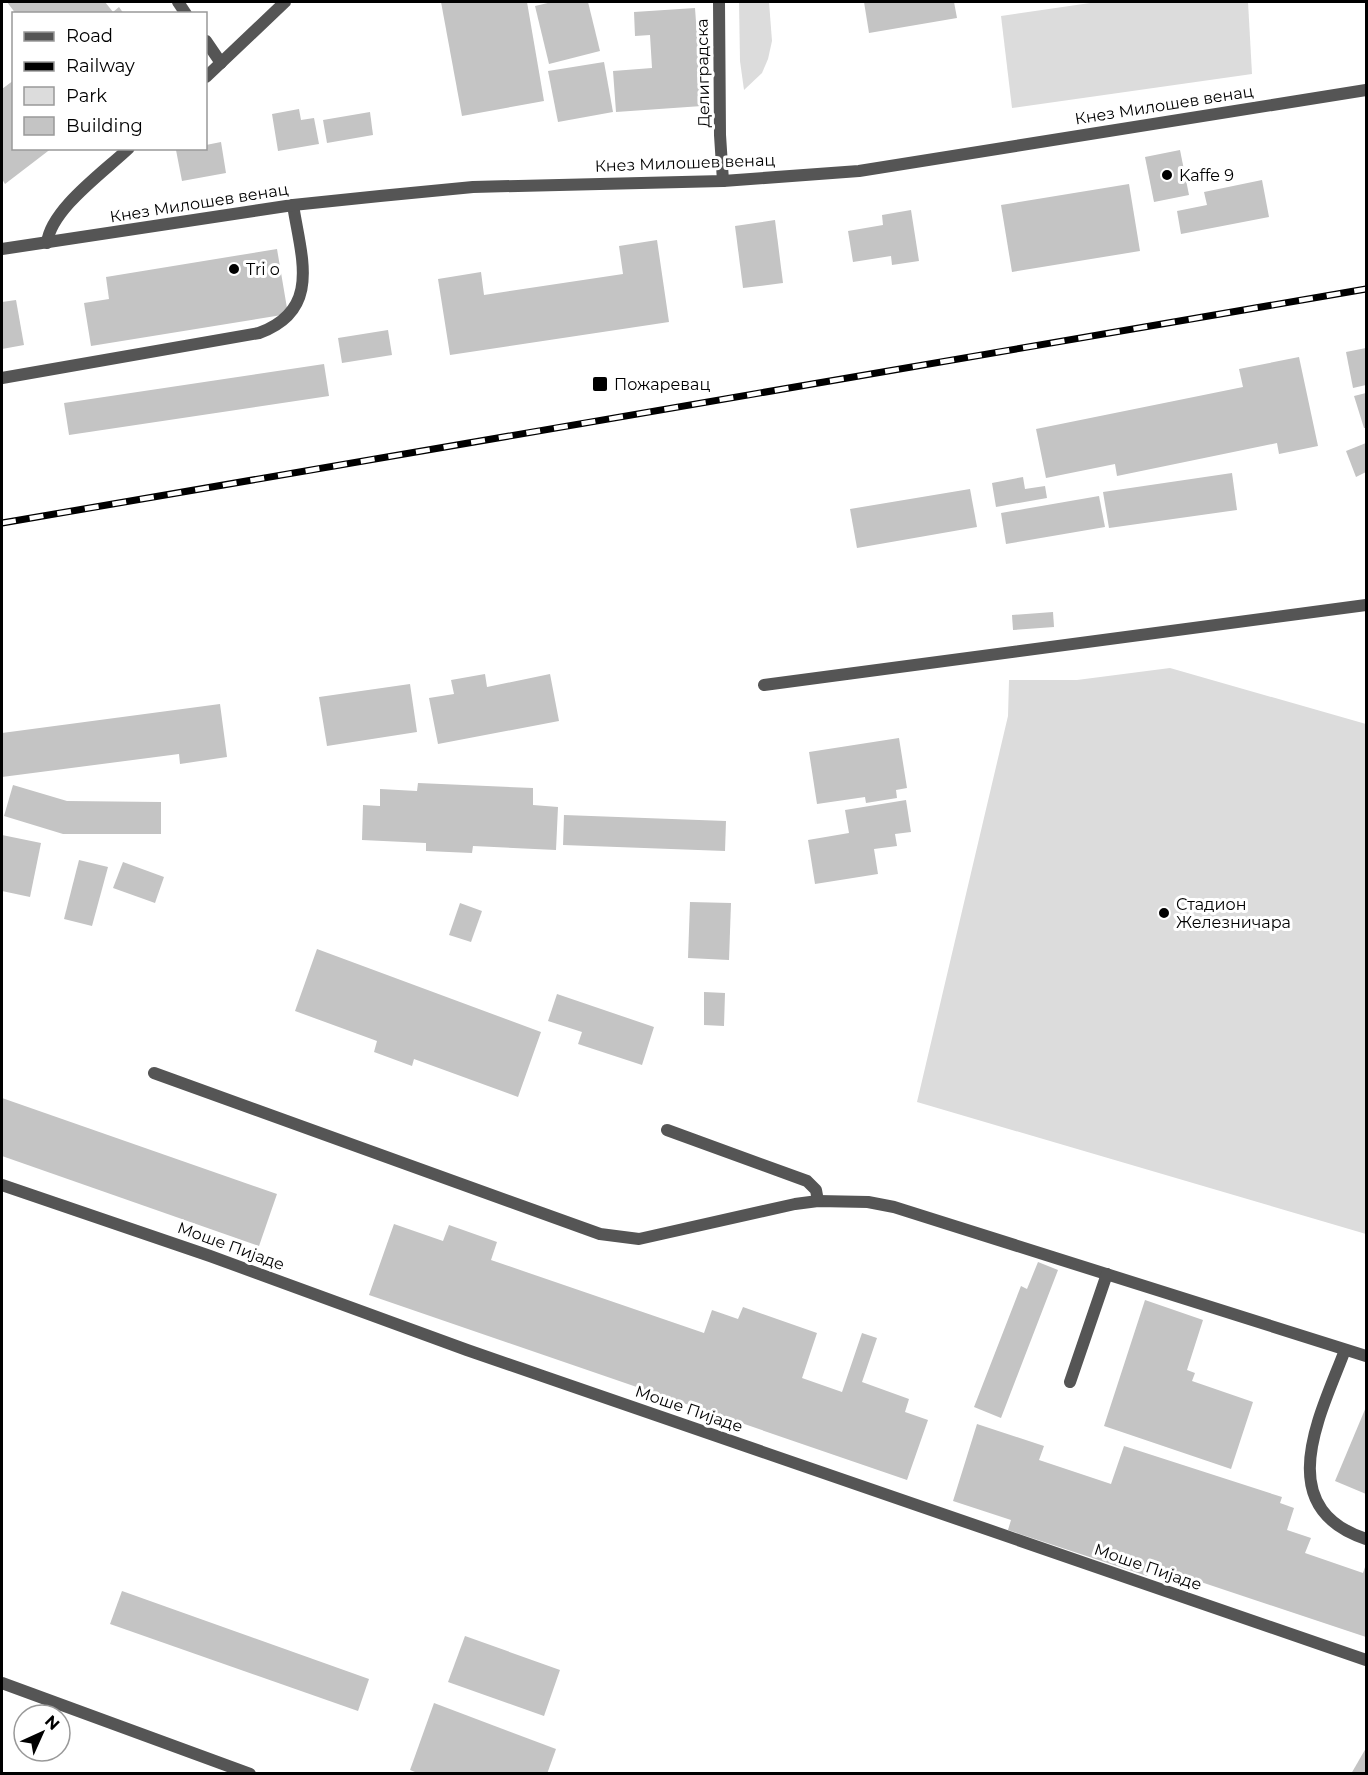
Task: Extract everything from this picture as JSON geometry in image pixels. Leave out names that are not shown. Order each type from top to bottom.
[{"type":"street","points":[[207,76],[285,2]]},
{"type":"street","name":"Делиградска","points":[[719,2],[720,135],[723,181]]},
{"type":"street","points":[[207,42],[221,63]]},
{"type":"street","name":"Кнез Милошев венац","points":[[2,249],[293,205],[473,187],[723,181],[859,171],[1366,90]]},
{"type":"street","points":[[47,243],[48,234],[60,213],[127,150]]},
{"type":"street","points":[[2,378],[259,333],[274,328],[287,318],[297,305],[302,291],[304,276],[293,205]]},
{"type":"street","points":[[764,685],[1366,605]]},
{"type":"street","points":[[154,1073],[600,1234],[639,1239],[795,1203],[868,1202],[894,1208],[1366,1356]]},
{"type":"street","points":[[667,1130],[807,1180],[816,1190],[818,1201]]},
{"type":"street","name":"Моше Пијаде","points":[[2,1185],[210,1256],[467,1350],[1366,1660]]},
{"type":"street","points":[[1070,1382],[1107,1274]]},
{"type":"street","points":[[1346,1350],[1310,1448],[1310,1479],[1318,1501],[1333,1521],[1346,1531],[1366,1539]]},
{"type":"street","points":[[2,1683],[250,1773]]},
{"type":"green space","points":[[739,2],[769,2],[772,41],[762,73],[744,90],[740,61]]},
{"type":"green space","points":[[1097,2],[1248,2],[1252,74],[1012,108],[1001,16]]},
{"type":"green space","name":"Стадион Железничара","points":[[1170,668],[1366,724],[1366,1234],[917,1102],[1008,716],[1009,680],[1077,680]]},
{"type":"building","points":[[7,2],[105,2],[113,12],[14,12]]},
{"type":"building","points":[[441,2],[527,2],[544,101],[462,116]]},
{"type":"building","points":[[552,2],[588,2],[600,51],[549,64],[535,6]]},
{"type":"building","points":[[864,2],[954,2],[957,18],[869,33]]},
{"type":"building","points":[[119,7],[123,12],[113,12]]},
{"type":"building","points":[[695,8],[702,106],[616,112],[613,71],[652,68],[650,35],[635,36],[634,12]]},
{"type":"building","points":[[604,62],[613,112],[558,122],[548,71]]},
{"type":"building","points":[[12,82],[12,150],[49,150],[5,184],[2,179],[2,89]]},
{"type":"building","points":[[299,109],[301,120],[314,118],[319,144],[278,151],[272,114]]},
{"type":"building","points":[[370,112],[373,135],[327,143],[323,120]]},
{"type":"building","points":[[221,142],[226,173],[182,181],[176,150],[207,150],[207,145]]},
{"type":"building","points":[[1180,150],[1189,195],[1154,202],[1145,157]]},
{"type":"building","points":[[1262,180],[1269,217],[1181,234],[1177,211],[1207,205],[1204,192]]},
{"type":"building","points":[[1129,184],[1140,251],[1012,272],[1001,205]]},
{"type":"building","points":[[911,210],[919,261],[892,265],[891,256],[853,262],[848,231],[883,225],[882,215]]},
{"type":"building","points":[[775,220],[783,283],[743,288],[735,226]]},
{"type":"building","points":[[657,240],[669,322],[450,355],[438,279],[481,272],[484,295],[623,274],[619,246]]},
{"type":"building","points":[[277,249],[288,314],[91,346],[84,303],[109,299],[106,277]]},
{"type":"building","points":[[16,300],[24,345],[2,349],[2,302]]},
{"type":"building","points":[[388,330],[392,355],[342,363],[338,338]]},
{"type":"building","points":[[1366,348],[1366,385],[1353,388],[1346,352]]},
{"type":"building","points":[[1299,357],[1318,446],[1279,454],[1277,443],[1117,476],[1115,464],[1046,478],[1036,429],[1243,387],[1239,369]]},
{"type":"building","points":[[324,364],[329,396],[69,435],[64,403]]},
{"type":"building","points":[[1366,393],[1366,428],[1364,428],[1354,396]]},
{"type":"building","points":[[1366,443],[1366,472],[1356,477],[1346,451]]},
{"type":"building","points":[[1232,473],[1237,510],[1109,528],[1103,492]]},
{"type":"building","points":[[1023,477],[1025,489],[1045,486],[1047,498],[996,507],[992,483]]},
{"type":"building","points":[[970,489],[977,527],[857,548],[850,509]]},
{"type":"building","points":[[1099,496],[1105,527],[1006,544],[1001,513]]},
{"type":"building","points":[[1053,612],[1054,627],[1013,630],[1012,615]]},
{"type":"building","points":[[485,674],[487,687],[550,674],[559,721],[438,744],[429,698],[454,694],[451,680]]},
{"type":"building","points":[[410,684],[417,732],[327,746],[319,697]]},
{"type":"building","points":[[220,704],[227,757],[180,764],[179,754],[2,777],[2,733]]},
{"type":"building","points":[[899,738],[907,788],[896,790],[897,798],[866,803],[865,797],[817,804],[809,752]]},
{"type":"building","points":[[418,783],[533,788],[533,805],[558,807],[556,850],[473,846],[472,853],[426,851],[426,843],[362,840],[363,805],[380,806],[380,789],[417,791]]},
{"type":"building","points":[[13,785],[67,801],[161,802],[161,834],[63,834],[4,816]]},
{"type":"building","points":[[906,800],[911,832],[895,834],[897,846],[874,849],[878,874],[815,884],[808,840],[849,833],[845,810]]},
{"type":"building","points":[[564,815],[726,821],[725,851],[563,845]]},
{"type":"building","points":[[2,835],[41,843],[30,897],[2,891]]},
{"type":"building","points":[[79,860],[108,867],[92,926],[64,919]]},
{"type":"building","points":[[123,862],[164,877],[155,903],[113,888]]},
{"type":"building","points":[[690,902],[731,903],[729,960],[688,958]]},
{"type":"building","points":[[460,903],[482,911],[471,942],[449,935]]},
{"type":"building","points":[[317,949],[541,1032],[518,1097],[414,1059],[412,1066],[374,1052],[377,1041],[295,1011]]},
{"type":"building","points":[[704,992],[725,993],[724,1026],[704,1025]]},
{"type":"building","points":[[557,994],[654,1027],[642,1065],[578,1044],[582,1032],[548,1021]]},
{"type":"building","points":[[2,1098],[277,1194],[259,1246],[2,1156]]},
{"type":"building","points":[[394,1224],[443,1241],[449,1225],[497,1242],[491,1260],[704,1333],[712,1310],[738,1319],[743,1307],[817,1333],[802,1378],[842,1392],[862,1333],[877,1338],[862,1382],[909,1399],[905,1412],[928,1420],[907,1480],[369,1295]]},
{"type":"building","points":[[1038,1262],[1058,1270],[1001,1418],[974,1407],[1021,1286],[1027,1289]]},
{"type":"building","points":[[1145,1300],[1203,1320],[1187,1370],[1195,1373],[1192,1381],[1253,1402],[1231,1469],[1104,1426]]},
{"type":"building","points":[[1366,1407],[1366,1494],[1335,1481]]},
{"type":"building","points":[[977,1424],[1044,1446],[1039,1460],[1111,1484],[1124,1446],[1282,1497],[1280,1503],[1294,1508],[1287,1530],[1311,1538],[1305,1553],[1363,1573],[1366,1564],[1366,1637],[1150,1565],[1147,1576],[1008,1530],[1011,1520],[953,1501]]},
{"type":"building","points":[[122,1591],[369,1679],[358,1711],[110,1624]]},
{"type":"building","points":[[465,1636],[560,1670],[544,1716],[448,1682]]},
{"type":"building","points":[[434,1703],[556,1749],[547,1774],[420,1774],[410,1770]]},
{"type":"building","points":[[1366,1748],[1366,1774],[1351,1774]]},
{"type":"railway","points":[[2,523],[1366,289]]},
{"type":"place","name":"Kaffe 9","points":[[1167,175]]},
{"type":"place","name":"Tri o","points":[[234,269]]},
{"type":"place","name":"Пожаревац","points":[[600,384]]},
{"type":"place","name":"Стадион Железничара","points":[[1164,913]]}]
